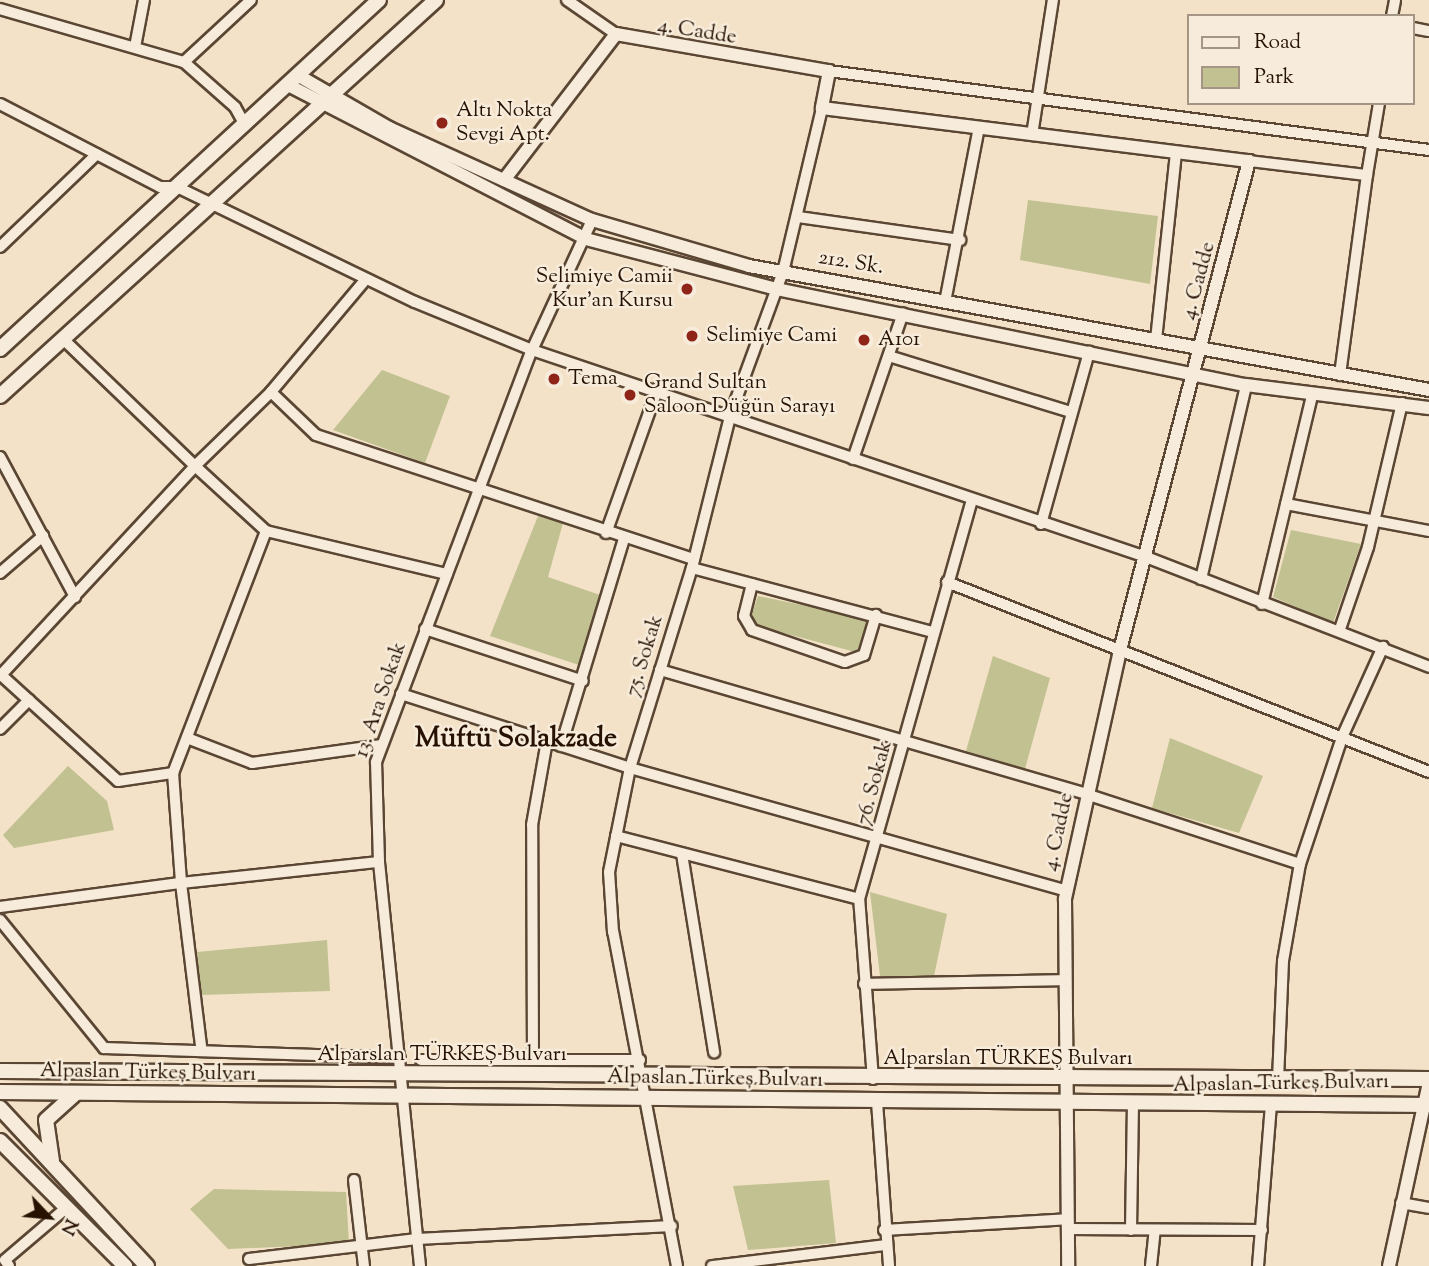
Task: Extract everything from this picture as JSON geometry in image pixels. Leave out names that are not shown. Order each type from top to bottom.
[{"type":"main road","points":[[0,349],[379,0]]},
{"type":"main road","points":[[0,396],[436,0]]},
{"type":"main road","name":"Alparslan TÜRKEŞ Bulvarı","points":[[0,1071],[402,1077],[1429,1081]]},
{"type":"main road","name":"Alpaslan Türkeş Bulvarı","points":[[0,1092],[1068,1103],[1133,1107],[1271,1103],[1426,1105]]},
{"type":"main road","points":[[54,1166],[46,1120],[63,1099],[78,1093]]},
{"type":"main road","points":[[0,1108],[147,1266]]},
{"type":"main road","points":[[0,1141],[125,1266]]},
{"type":"street","points":[[135,47],[144,0]]},
{"type":"street","points":[[184,62],[251,0]]},
{"type":"street","points":[[504,180],[616,34],[567,0]]},
{"type":"street","points":[[1031,135],[1053,0]]},
{"type":"street","points":[[0,9],[184,62],[235,107],[244,125]]},
{"type":"street","name":"4. Cadde","points":[[616,34],[829,71]]},
{"type":"street","points":[[1367,175],[821,108],[829,71],[1429,150]]},
{"type":"street","name":"212. Sk.","points":[[294,81],[329,100],[592,219],[783,272],[946,297],[1156,340],[1429,390]]},
{"type":"street","points":[[329,100],[586,239],[777,289],[1246,385],[1312,396],[1402,403],[1429,408]]},
{"type":"street","points":[[0,104],[160,187],[177,187],[366,279],[532,350],[658,388],[853,459],[1146,557],[1262,604],[1340,629],[1429,667]]},
{"type":"street","points":[[1339,375],[1378,105]]},
{"type":"street","name":"75. Sokak","points":[[677,1266],[649,1099],[613,932],[609,872],[630,768],[693,563],[731,413],[783,272],[798,217],[821,108]]},
{"type":"street","points":[[946,297],[960,240],[979,128]]},
{"type":"street","points":[[1156,340],[1175,152]]},
{"type":"street","points":[[0,247],[97,154]]},
{"type":"street","name":"4. Cadde","points":[[1068,1266],[1067,891],[1086,794],[1121,646],[1249,161]]},
{"type":"street","points":[[798,217],[960,240]]},
{"type":"street","name":"13. Ara Sokak","points":[[420,1266],[379,862],[376,762],[532,350],[586,239],[592,219]]},
{"type":"street","points":[[173,773],[118,781],[0,675],[195,466],[271,392],[366,279]]},
{"type":"street","points":[[853,459],[892,357],[903,313]]},
{"type":"street","points":[[63,340],[267,531],[447,574]]},
{"type":"street","points":[[1041,524],[1089,352]]},
{"type":"street","points":[[892,357],[1071,412]]},
{"type":"street","points":[[1201,579],[1246,385]]},
{"type":"street","points":[[606,533],[658,388]]},
{"type":"street","points":[[271,392],[316,435],[624,538],[752,584],[932,632]]},
{"type":"street","points":[[1262,604],[1312,396]]},
{"type":"street","points":[[1340,629],[1374,520],[1402,403]]},
{"type":"street","points":[[0,457],[75,597]]},
{"type":"street","name":"76. Sokak","points":[[873,1080],[863,984],[859,899],[880,838],[932,632],[972,500]]},
{"type":"street","points":[[1286,504],[1429,531]]},
{"type":"street","points":[[201,1047],[181,883],[173,773],[267,531]]},
{"type":"street","points":[[0,573],[43,536]]},
{"type":"street","points":[[561,746],[583,681],[624,538]]},
{"type":"street","points":[[947,582],[1121,646],[1429,772]]},
{"type":"street","points":[[752,584],[744,616],[752,630],[845,662],[864,655],[876,615]]},
{"type":"street","points":[[425,629],[583,681]]},
{"type":"street","points":[[1278,1080],[1283,961],[1300,864],[1343,735],[1383,647]]},
{"type":"street","points":[[660,670],[905,746],[1086,794],[1300,864]]},
{"type":"street","points":[[401,694],[630,768],[1067,891]]},
{"type":"street","points":[[0,729],[29,700]]},
{"type":"street","points":[[187,738],[252,763],[382,746]]},
{"type":"street","points":[[533,1060],[532,825],[547,741]]},
{"type":"street","points":[[616,836],[859,899]]},
{"type":"street","points":[[682,854],[714,1052]]},
{"type":"street","points":[[0,907],[181,883],[379,862]]},
{"type":"street","points":[[0,920],[104,1048],[201,1047],[400,1058]]},
{"type":"street","points":[[863,984],[1066,980]]},
{"type":"street","points":[[421,1060],[640,1060]]},
{"type":"street","points":[[1389,1266],[1401,1203],[1426,1105],[1429,1081]]},
{"type":"street","points":[[877,1102],[884,1230],[889,1266]]},
{"type":"street","points":[[1258,1266],[1271,1103]]},
{"type":"street","points":[[1131,1230],[1133,1107]]},
{"type":"street","points":[[354,1180],[364,1266]]},
{"type":"street","points":[[1401,1203],[1429,1208]]},
{"type":"street","points":[[5,1262],[66,1208]]},
{"type":"street","points":[[884,1230],[1067,1224],[1131,1230],[1262,1230]]},
{"type":"street","points":[[249,1259],[416,1239],[672,1226]]},
{"type":"street","points":[[1151,1266],[1155,1230]]},
{"type":"street","points":[[712,1266],[886,1245]]},
{"type":"green space","points":[[1028,200],[1158,216],[1150,284],[1020,260]]},
{"type":"green space","points":[[382,370],[450,396],[425,463],[333,430]]},
{"type":"green space","points":[[538,516],[563,523],[548,577],[600,595],[579,665],[490,636]]},
{"type":"green space","points":[[1291,530],[1361,544],[1333,623],[1273,597]]},
{"type":"green space","points":[[758,596],[869,619],[859,653],[757,626],[752,614]]},
{"type":"green space","points":[[993,656],[1050,678],[1025,769],[966,751]]},
{"type":"green space","points":[[1170,738],[1263,776],[1239,833],[1152,808]]},
{"type":"green space","points":[[68,766],[107,801],[114,830],[14,848],[3,835]]},
{"type":"green space","points":[[870,892],[947,914],[934,976],[880,976]]},
{"type":"green space","points":[[327,940],[330,991],[201,995],[197,952]]},
{"type":"green space","points":[[829,1180],[836,1243],[748,1250],[733,1186]]},
{"type":"green space","points":[[214,1189],[346,1192],[349,1244],[228,1249],[190,1209]]},
{"type":"place","name":"Altı Nokta Sevgi Apt.","points":[[442,123]]},
{"type":"place","name":"Selimiye Camii Kur'an Kursu","points":[[687,289]]},
{"type":"place","name":"Selimiye Cami","points":[[692,336]]},
{"type":"place","name":"A101","points":[[864,340]]},
{"type":"place","name":"Tema","points":[[554,379]]},
{"type":"place","name":"Grand Sultan Saloon Düğün Sarayı","points":[[630,395]]},
{"type":"district","name":"Müftü Solakzade","points":[[516,739]]}]
